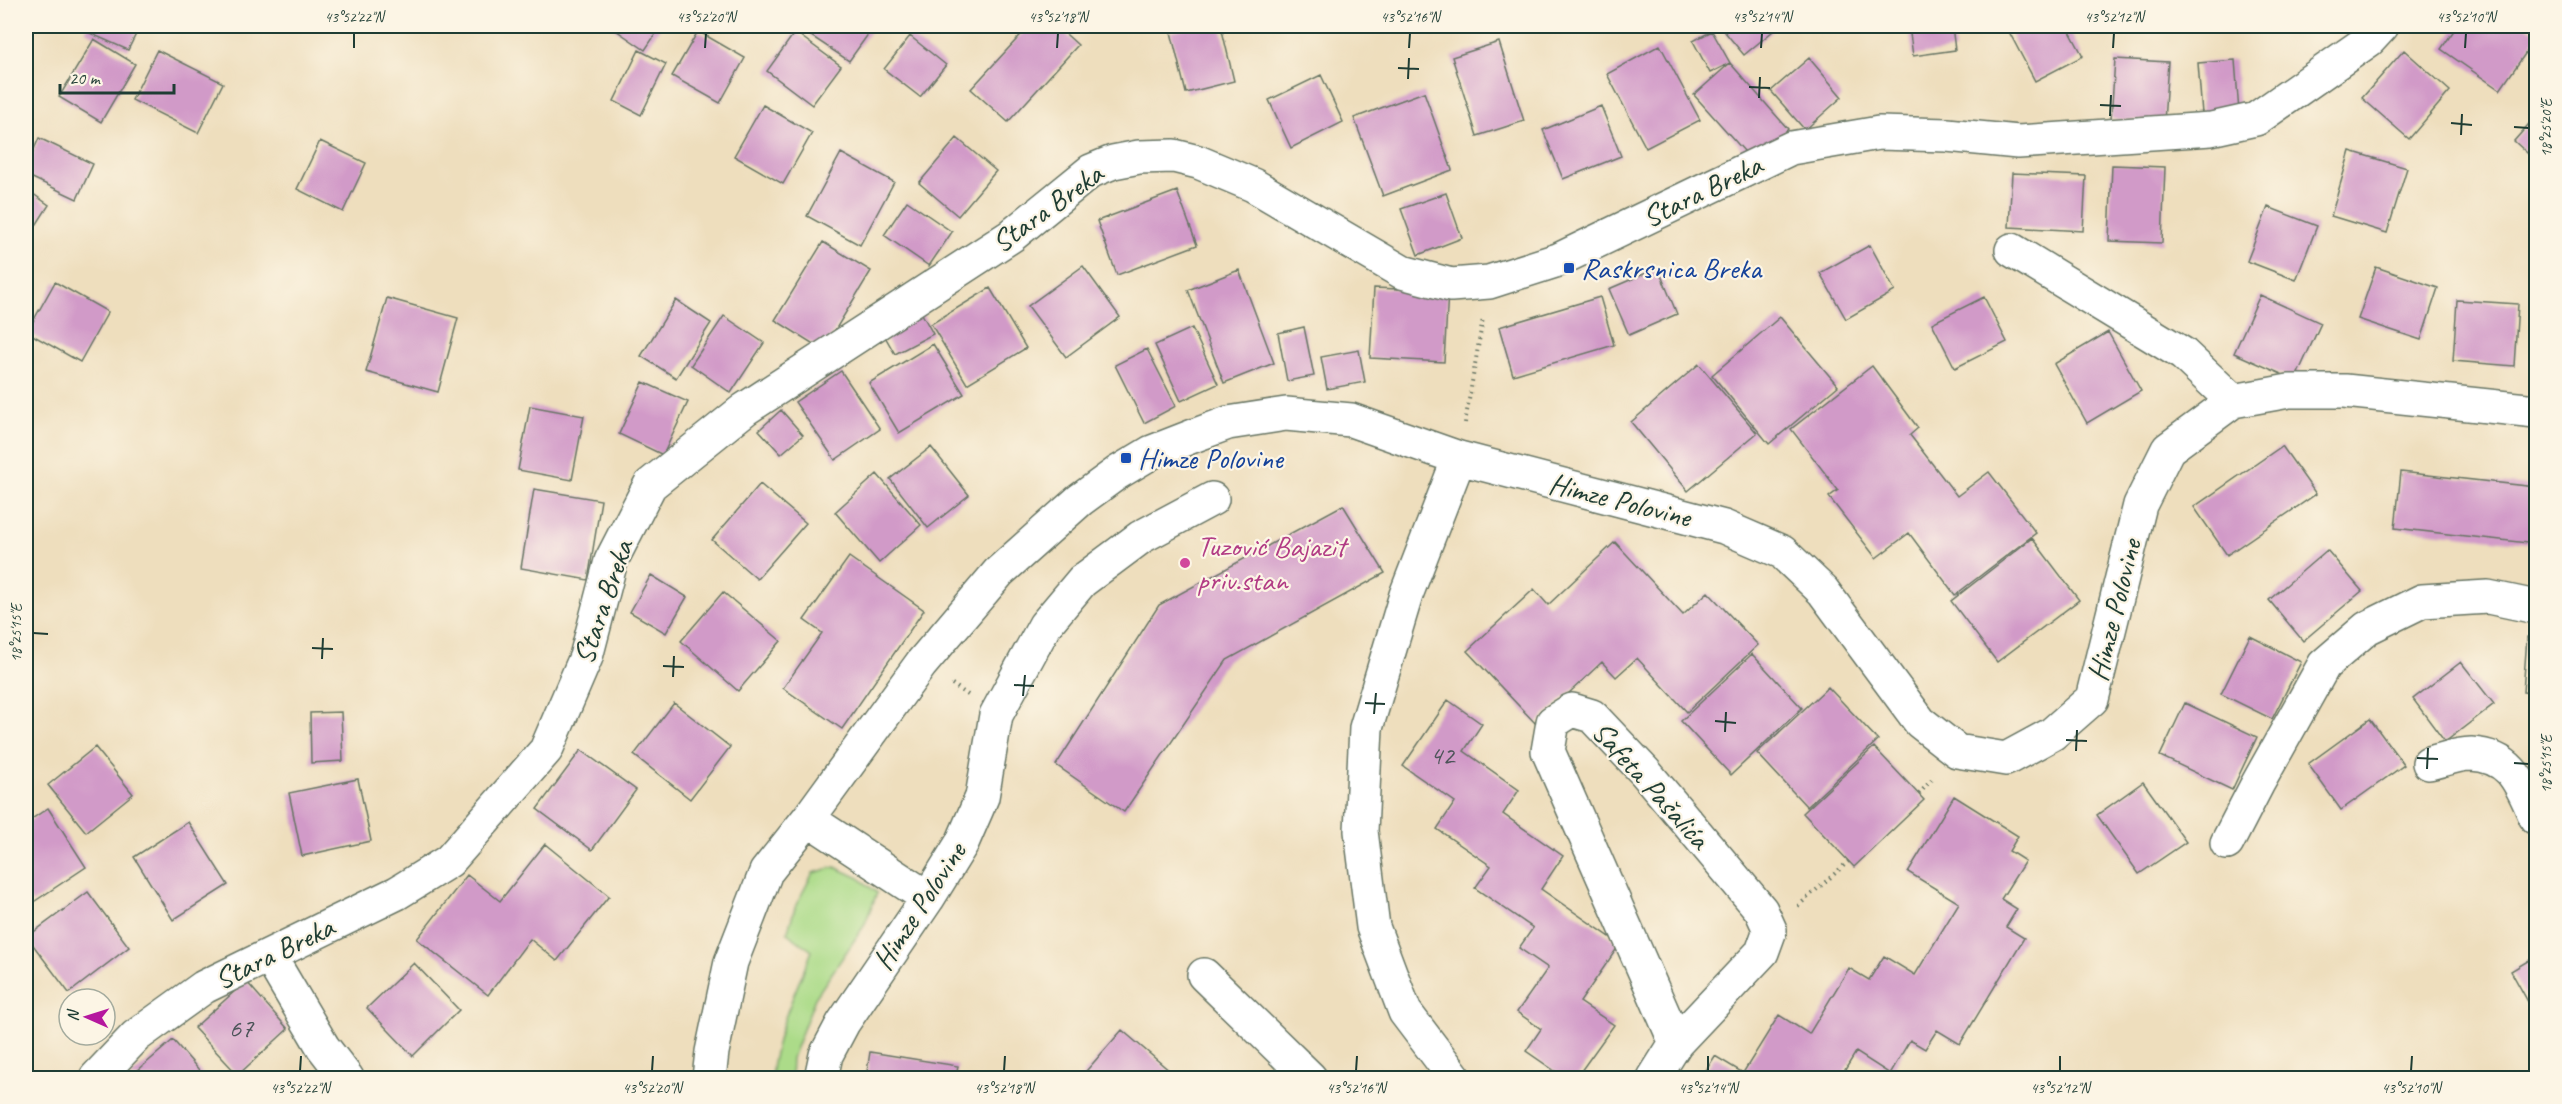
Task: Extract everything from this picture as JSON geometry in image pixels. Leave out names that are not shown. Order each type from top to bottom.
[{"type":"street","name":"Stara Breka","points":[[96,1078],[136,1036],[204,987],[270,957],[397,893],[449,861],[546,750],[586,657],[611,561],[650,485],[745,409],[1011,236],[1091,171],[1113,162],[1139,157],[1174,156],[1198,162],[1253,186],[1402,272],[1451,285],[1489,282],[1558,260],[1791,148],[1879,133],[1947,135],[2018,142],[2211,129],[2256,119],[2369,40],[2382,26]]},
{"type":"street","points":[[2012,250],[2183,354],[2233,401]]},
{"type":"street","name":"Himze Polovine","points":[[709,1078],[712,1052],[731,962],[766,872],[808,819],[921,664],[999,572],[1080,500],[1117,472],[1152,452],[1228,423],[1286,414],[1351,420],[1459,458],[1724,527],[1782,552],[1823,591],[1920,722],[1957,751],[2006,759],[2052,734],[2092,699],[2140,505],[2168,449],[2233,401],[2289,392],[2345,391],[2536,411]]},
{"type":"street","points":[[1455,1078],[1404,1012],[1373,927],[1361,831],[1366,728],[1406,595],[1459,458]]},
{"type":"street","name":"Himze Polovine","points":[[821,1078],[826,1055],[843,1023],[962,843],[982,797],[996,715],[1045,625],[1083,581],[1141,537],[1212,499]]},
{"type":"street","points":[[2227,843],[2324,666],[2367,628],[2422,601],[2488,597],[2536,607]]},
{"type":"street","name":"Safeta Pašalića","points":[[1676,1043],[1548,751],[1553,722],[1572,710],[1592,716],[1645,772],[1761,910],[1770,930]]},
{"type":"street","points":[[2429,763],[2470,754],[2505,763],[2518,780],[2536,818]]},
{"type":"street","points":[[808,819],[928,897]]},
{"type":"street","points":[[1653,1078],[1676,1043],[1762,952],[1770,930]]},
{"type":"street","points":[[270,957],[323,1047],[346,1078]]},
{"type":"street","points":[[1204,975],[1310,1078]]},
{"type":"path","points":[[1459,458],[1489,282]]},
{"type":"path","points":[[921,664],[996,715]]},
{"type":"path","points":[[1770,930],[1849,861]]},
{"type":"green space","points":[[835,867],[859,878],[877,893],[864,926],[815,998],[792,1058],[791,1078],[771,1078],[781,1029],[812,951],[787,933],[796,905],[813,873]]},
{"type":"building","points":[[88,26],[140,26],[128,50],[85,31]]},
{"type":"building","points":[[610,26],[661,26],[645,50]]},
{"type":"building","points":[[796,26],[874,26],[849,61]]},
{"type":"building","points":[[1029,26],[1057,26],[1078,45],[1008,122],[971,89]]},
{"type":"building","points":[[1199,26],[1221,26],[1234,81],[1186,93],[1171,32]]},
{"type":"building","points":[[1720,26],[1768,26],[1773,31],[1744,55]]},
{"type":"building","points":[[1909,26],[1952,26],[1955,50],[1913,56]]},
{"type":"building","points":[[2006,26],[2067,26],[2083,56],[2035,81]]},
{"type":"building","points":[[2457,26],[2526,26],[2536,33],[2536,38],[2500,90],[2441,49]]},
{"type":"building","points":[[698,31],[745,58],[720,103],[672,76]]},
{"type":"building","points":[[1712,31],[1730,63],[1710,73],[1693,41]]},
{"type":"building","points":[[795,32],[841,66],[812,105],[767,71]]},
{"type":"building","points":[[910,36],[946,65],[920,97],[884,69]]},
{"type":"building","points":[[94,39],[135,64],[101,122],[59,97]]},
{"type":"building","points":[[1499,42],[1524,121],[1477,136],[1452,57]]},
{"type":"building","points":[[1660,45],[1700,120],[1646,148],[1607,74]]},
{"type":"building","points":[[157,50],[223,83],[198,133],[132,100]]},
{"type":"building","points":[[639,50],[666,64],[641,115],[614,101]]},
{"type":"building","points":[[2404,50],[2450,91],[2409,139],[2362,98]]},
{"type":"building","points":[[1809,58],[1842,97],[1805,130],[1771,91]]},
{"type":"building","points":[[2115,59],[2168,62],[2164,122],[2111,119]]},
{"type":"building","points":[[2235,60],[2239,112],[2202,114],[2198,63]]},
{"type":"building","points":[[1730,63],[1788,129],[1753,161],[1694,95]]},
{"type":"building","points":[[1321,75],[1343,122],[1291,148],[1269,100]]},
{"type":"building","points":[[1424,92],[1452,170],[1383,196],[1354,118]]},
{"type":"building","points":[[763,105],[812,133],[783,184],[734,156]]},
{"type":"building","points":[[1601,106],[1621,156],[1563,179],[1543,130]]},
{"type":"building","points":[[2536,116],[2536,161],[2514,141]]},
{"type":"building","points":[[39,138],[93,164],[77,199],[26,175],[26,167]]},
{"type":"building","points":[[957,138],[996,171],[958,216],[919,183]]},
{"type":"building","points":[[320,141],[366,163],[343,212],[297,189]]},
{"type":"building","points":[[2350,151],[2407,168],[2387,233],[2331,216]]},
{"type":"building","points":[[841,153],[894,182],[860,245],[807,216]]},
{"type":"building","points":[[2112,165],[2165,167],[2162,243],[2109,241]]},
{"type":"building","points":[[2012,173],[2086,176],[2083,231],[2009,227]]},
{"type":"building","points":[[26,189],[49,205],[26,241]]},
{"type":"building","points":[[1177,191],[1197,245],[1117,275],[1097,221]]},
{"type":"building","points":[[1446,193],[1462,238],[1418,255],[1401,209]]},
{"type":"building","points":[[907,201],[952,232],[929,266],[884,235]]},
{"type":"building","points":[[2268,207],[2317,226],[2296,280],[2247,261]]},
{"type":"building","points":[[823,242],[871,271],[823,350],[775,320]]},
{"type":"building","points":[[1870,245],[1895,291],[1846,319],[1820,273]]},
{"type":"building","points":[[1083,266],[1120,317],[1066,357],[1028,306]]},
{"type":"building","points":[[2376,267],[2438,288],[2421,340],[2358,319]]},
{"type":"building","points":[[1658,268],[1677,314],[1629,335],[1609,289]]},
{"type":"building","points":[[1239,270],[1274,363],[1224,383],[1188,290]]},
{"type":"building","points":[[55,282],[108,312],[80,362],[27,332]]},
{"type":"building","points":[[990,288],[1026,348],[967,384],[931,324]]},
{"type":"building","points":[[1374,288],[1448,291],[1444,362],[1370,358]]},
{"type":"building","points":[[2260,295],[2321,323],[2295,380],[2234,353]]},
{"type":"building","points":[[1600,297],[1614,345],[1513,375],[1499,327]]},
{"type":"building","points":[[1984,297],[2007,342],[1955,368],[1932,323]]},
{"type":"building","points":[[387,298],[458,318],[438,392],[366,372]]},
{"type":"building","points":[[676,300],[711,323],[676,378],[641,356]]},
{"type":"building","points":[[2457,300],[2518,304],[2514,366],[2453,361]]},
{"type":"building","points":[[921,312],[933,334],[895,354],[883,333]]},
{"type":"building","points":[[724,316],[764,343],[731,393],[691,365]]},
{"type":"building","points":[[1780,317],[1838,386],[1769,444],[1712,375]]},
{"type":"building","points":[[1304,327],[1314,376],[1287,381],[1278,333]]},
{"type":"building","points":[[1192,328],[1218,384],[1181,401],[1155,345]]},
{"type":"building","points":[[2108,332],[2141,391],[2087,423],[2054,364]]},
{"type":"building","points":[[933,344],[964,394],[899,433],[869,383]]},
{"type":"building","points":[[1147,349],[1176,406],[1144,423],[1115,365]]},
{"type":"building","points":[[1359,350],[1365,382],[1327,389],[1321,357]]},
{"type":"building","points":[[1699,364],[1757,433],[1688,491],[1631,422]]},
{"type":"building","points":[[1872,366],[1918,428],[1910,435],[1957,496],[1989,472],[2036,533],[1955,595],[1909,533],[1876,558],[1829,497],[1838,490],[1791,429]]},
{"type":"building","points":[[841,371],[880,429],[835,460],[795,402]]},
{"type":"building","points":[[643,382],[688,402],[663,455],[619,434]]},
{"type":"building","points":[[530,406],[584,416],[572,480],[518,470]]},
{"type":"building","points":[[781,410],[803,435],[781,454],[759,430]]},
{"type":"building","points":[[2282,446],[2316,494],[2227,555],[2194,507]]},
{"type":"building","points":[[931,447],[969,495],[928,528],[890,479]]},
{"type":"building","points":[[2401,472],[2536,487],[2536,544],[2395,528]]},
{"type":"building","points":[[877,474],[921,525],[879,563],[835,512]]},
{"type":"building","points":[[760,484],[806,523],[757,579],[712,540]]},
{"type":"building","points":[[534,489],[601,500],[588,580],[521,568]]},
{"type":"building","points":[[1343,505],[1385,573],[1227,660],[1124,812],[1056,765],[1159,605]]},
{"type":"building","points":[[2032,538],[2079,600],[1997,662],[1951,601]]},
{"type":"building","points":[[1615,542],[1683,615],[1708,592],[1758,645],[1687,712],[1637,658],[1616,677],[1602,662],[1536,724],[1467,651],[1534,589],[1548,605]]},
{"type":"building","points":[[2327,550],[2362,591],[2303,641],[2269,600]]},
{"type":"building","points":[[849,557],[924,610],[842,729],[783,688],[822,633],[804,620]]},
{"type":"building","points":[[651,575],[687,597],[666,633],[630,612]]},
{"type":"building","points":[[723,592],[781,641],[738,691],[681,641]]},
{"type":"building","points":[[2250,636],[2301,662],[2272,719],[2221,694]]},
{"type":"building","points":[[2527,637],[2536,638],[2536,693],[2523,692]]},
{"type":"building","points":[[1752,654],[1802,708],[1731,775],[1681,721]]},
{"type":"building","points":[[2461,662],[2494,704],[2445,742],[2413,699]]},
{"type":"building","points":[[1828,687],[1878,740],[1807,807],[1757,753]]},
{"type":"building","points":[[1448,700],[1482,724],[1464,751],[1519,790],[1503,814],[1563,856],[1541,889],[1620,944],[1580,1002],[1614,1025],[1576,1078],[1565,1078],[1526,1051],[1541,1029],[1517,1012],[1548,968],[1519,948],[1533,928],[1475,888],[1491,866],[1437,829],[1455,802],[1403,766]]},
{"type":"building","points":[[674,703],[730,747],[690,799],[634,755]]},
{"type":"building","points":[[2185,703],[2257,737],[2232,790],[2160,756]]},
{"type":"building","points":[[341,712],[343,761],[311,763],[310,713]]},
{"type":"building","points":[[2370,719],[2404,765],[2341,810],[2308,764]]},
{"type":"building","points":[[95,747],[133,794],[86,832],[48,785]]},
{"type":"building","points":[[1874,747],[1924,800],[1854,867],[1803,813]]},
{"type":"building","points":[[581,750],[636,790],[592,850],[537,809]]},
{"type":"building","points":[[358,779],[371,841],[302,856],[289,793]]},
{"type":"building","points":[[2143,782],[2186,842],[2139,874],[2097,815]]},
{"type":"building","points":[[1954,796],[2018,836],[2009,851],[2025,861],[2001,899],[2017,909],[2006,927],[2024,938],[1960,1044],[1937,1030],[1925,1049],[1910,1040],[1890,1074],[1856,1052],[1840,1078],[1701,1078],[1715,1056],[1743,1073],[1779,1015],[1809,1034],[1849,968],[1869,980],[1884,956],[1915,975],[1959,903],[1908,872]]},
{"type":"building","points":[[48,808],[86,867],[32,903],[26,893],[26,823]]},
{"type":"building","points":[[188,822],[228,885],[173,920],[134,857]]},
{"type":"building","points":[[545,844],[609,896],[557,961],[530,939],[488,995],[417,939],[467,875],[500,901]]},
{"type":"building","points":[[88,892],[129,947],[77,987],[64,987],[27,937]]},
{"type":"building","points":[[2536,956],[2536,1016],[2511,971]]},
{"type":"building","points":[[414,963],[459,1010],[413,1056],[367,1008]]},
{"type":"building","points":[[246,981],[288,1029],[238,1075],[194,1028]]},
{"type":"building","points":[[1122,1030],[1178,1078],[1080,1078]]},
{"type":"building","points":[[173,1040],[206,1078],[129,1078]]},
{"type":"building","points":[[870,1052],[958,1066],[956,1078],[866,1078]]},
{"type":"place","name":"Raskrsnica Breka","points":[[1569,268]]},
{"type":"place","name":"Himze Polovine","points":[[1126,458]]},
{"type":"place","name":"Tuzović Bajazit priv.stan","points":[[1185,563]]}]
